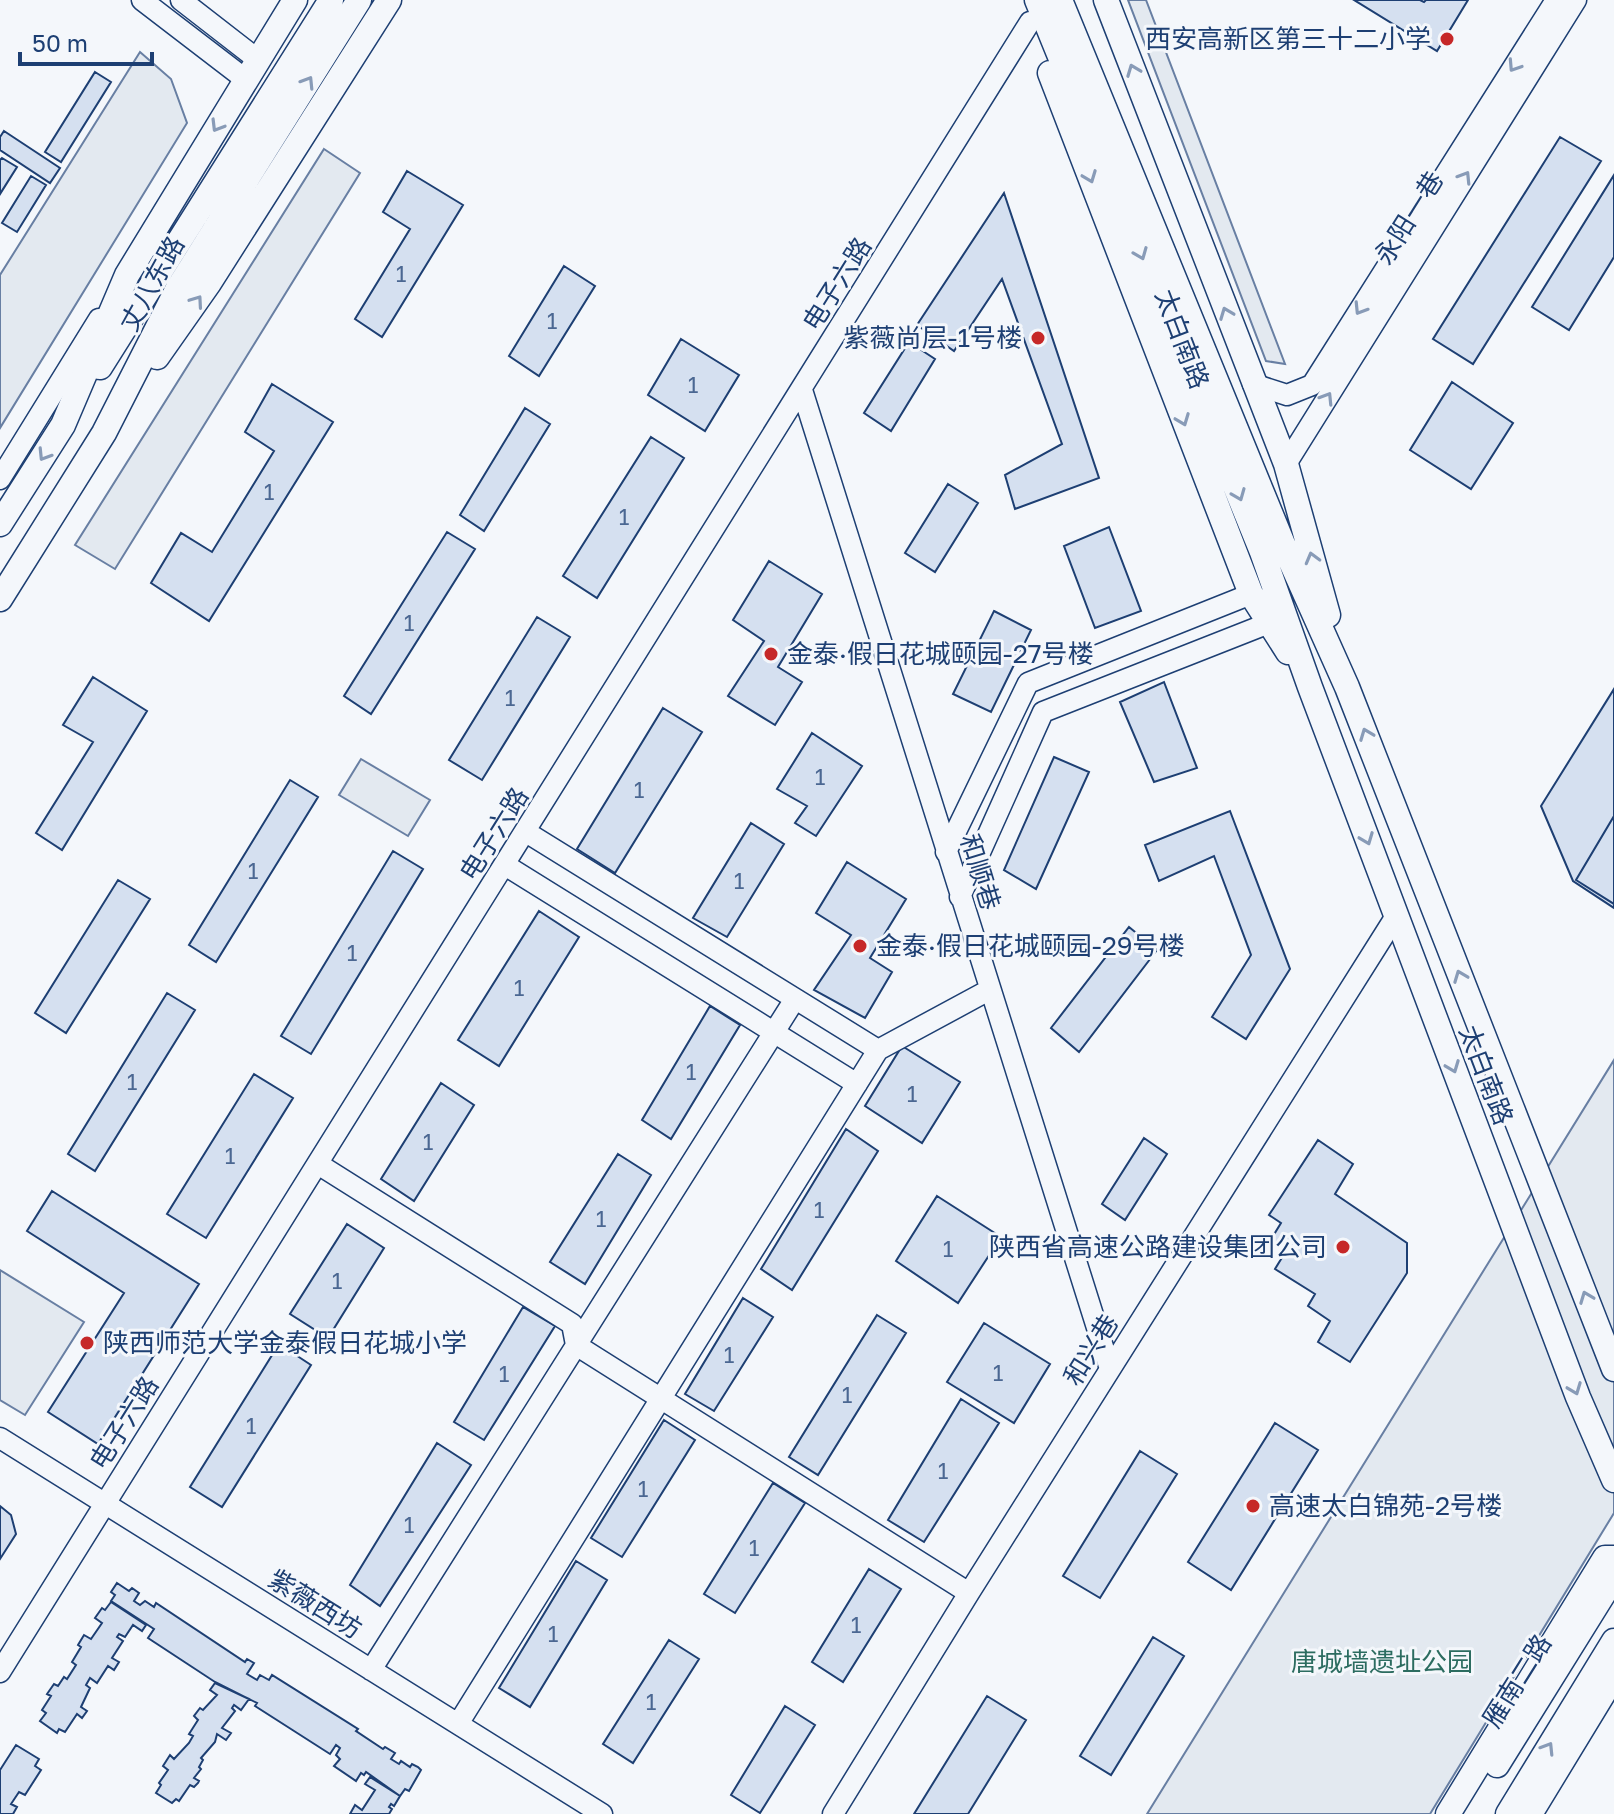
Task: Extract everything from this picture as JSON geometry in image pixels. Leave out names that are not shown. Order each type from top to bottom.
[{"type":"main road","name":"丈八东路","points":[[63,425],[127,275],[295,0]]},
{"type":"main road","name":"丈八东路","points":[[0,524],[331,0]]},
{"type":"main road","name":"丈八东路","points":[[0,599],[104,433],[177,290],[359,0]]},
{"type":"main road","points":[[104,433],[209,283],[389,0]]},
{"type":"main road","name":"太白南路","points":[[1060,0],[1272,548],[1310,687],[1578,1397],[1614,1480]]},
{"type":"main road","name":"太白南路","points":[[1106,0],[1286,464],[1347,687],[1614,1369]]},
{"type":"main road","name":"太白南路","points":[[1030,7],[1272,548],[1347,687]]},
{"type":"main road","name":"太白南路","points":[[1030,7],[1251,594],[1310,687]]},
{"type":"main road","points":[[1448,1814],[1605,1558],[1614,1558]]},
{"type":"main road","name":"雁南二路","points":[[1467,1814],[1614,1577]]},
{"type":"main road","points":[[1508,1814],[1614,1641]]},
{"type":"main road","points":[[1530,1814],[1614,1676]]},
{"type":"street","points":[[142,0],[251,69]]},
{"type":"street","points":[[181,0],[251,69]]},
{"type":"street","name":"永阳一巷","points":[[1253,384],[1287,395],[1312,385],[1556,0]]},
{"type":"street","name":"永阳一巷","points":[[1286,464],[1576,0]]},
{"type":"street","name":"电子六路","points":[[0,1672],[802,390],[1030,7]]},
{"type":"street","points":[[0,479],[127,275]]},
{"type":"street","name":"和顺巷","points":[[802,390],[1110,1369]]},
{"type":"street","points":[[946,852],[1028,683],[1251,594]]},
{"type":"street","points":[[960,897],[1043,712],[1269,623]]},
{"type":"street","points":[[526,832],[878,1050]]},
{"type":"street","points":[[505,865],[857,1084]]},
{"type":"street","name":"和兴巷","points":[[833,1814],[1396,916]]},
{"type":"street","points":[[458,1724],[878,1050],[989,990]]},
{"type":"street","points":[[371,1670],[795,999]]},
{"type":"street","points":[[318,1164],[572,1324],[576,1345],[969,1593]]},
{"type":"street","name":"紫薇西坊","points":[[0,1438],[602,1814]]},
{"type":"green space","points":[[1128,0],[1146,0],[1285,364],[1266,361]]},
{"type":"green space","points":[[140,52],[171,79],[187,123],[0,428],[0,275]]},
{"type":"green space","points":[[324,149],[360,173],[115,569],[75,545]]},
{"type":"green space","points":[[361,759],[430,800],[408,836],[339,795]]},
{"type":"green space","name":"唐城墙遗址公园","points":[[1614,1060],[1614,1513],[1430,1814],[1147,1814]]},
{"type":"green space","points":[[0,1270],[84,1322],[25,1415],[0,1400]]},
{"type":"building","points":[[1354,0],[1424,2],[1468,0],[1437,51]]},
{"type":"building","points":[[95,72],[111,82],[61,162],[45,152]]},
{"type":"building","points":[[4,131],[60,168],[50,183],[0,150],[0,137]]},
{"type":"building","points":[[1560,137],[1601,161],[1473,364],[1433,339]]},
{"type":"building","points":[[2,158],[17,167],[0,194],[0,160]]},
{"type":"building","points":[[407,171],[463,205],[382,337],[355,319],[410,229],[383,212]]},
{"type":"building","points":[[1614,175],[1614,257],[1569,330],[1532,307]]},
{"type":"building","points":[[31,176],[46,185],[17,232],[2,223]]},
{"type":"building","name":"紫薇尚层-1号楼","points":[[1004,193],[1099,478],[1015,509],[1005,475],[1062,444],[1002,279],[954,351],[917,325]]},
{"type":"building","points":[[564,266],[595,286],[539,376],[509,356]]},
{"type":"building","points":[[681,339],[739,375],[705,431],[648,395]]},
{"type":"building","points":[[909,342],[935,359],[891,431],[864,413]]},
{"type":"building","points":[[1452,382],[1513,423],[1471,489],[1410,450]]},
{"type":"building","points":[[272,384],[333,422],[209,621],[151,583],[181,533],[212,552],[274,451],[245,432]]},
{"type":"building","points":[[525,408],[550,424],[484,531],[460,515]]},
{"type":"building","points":[[651,437],[684,458],[597,598],[563,576]]},
{"type":"building","points":[[948,484],[978,503],[935,572],[905,553]]},
{"type":"building","points":[[1109,527],[1141,611],[1095,628],[1064,546]]},
{"type":"building","points":[[447,532],[475,549],[371,714],[344,696]]},
{"type":"building","name":"金泰·假日花城颐园-27号楼","points":[[769,561],[822,594],[778,667],[802,682],[775,725],[728,696],[764,641],[733,620]]},
{"type":"building","points":[[994,611],[1031,630],[991,712],[953,694]]},
{"type":"building","points":[[537,617],[570,637],[482,780],[449,760]]},
{"type":"building","points":[[93,677],[147,711],[62,850],[36,833],[93,742],[63,725]]},
{"type":"building","points":[[1164,682],[1197,768],[1154,782],[1120,702]]},
{"type":"building","points":[[1614,689],[1614,816],[1576,880],[1614,904],[1614,908],[1573,881],[1541,806]]},
{"type":"building","points":[[663,708],[702,732],[615,873],[577,849]]},
{"type":"building","points":[[812,733],[862,766],[816,836],[795,823],[807,806],[777,789]]},
{"type":"building","points":[[1054,757],[1089,772],[1036,889],[1004,870]]},
{"type":"building","points":[[290,780],[318,797],[216,962],[189,945]]},
{"type":"building","points":[[1230,811],[1290,969],[1246,1039],[1212,1017],[1251,955],[1214,856],[1159,881],[1145,845]]},
{"type":"building","points":[[1614,816],[1614,904],[1576,880]]},
{"type":"building","points":[[751,823],[784,844],[727,937],[693,918]]},
{"type":"building","points":[[393,851],[423,869],[311,1054],[281,1036]]},
{"type":"building","name":"金泰·假日花城颐园-29号楼","points":[[847,862],[906,899],[870,958],[892,972],[865,1018],[814,990],[851,935],[816,913]]},
{"type":"building","points":[[118,880],[150,899],[66,1033],[35,1013]]},
{"type":"building","points":[[539,911],[579,937],[499,1066],[458,1040]]},
{"type":"building","points":[[1129,927],[1157,950],[1079,1052],[1051,1028]]},
{"type":"building","points":[[167,993],[195,1010],[95,1171],[68,1154]]},
{"type":"building","points":[[710,1006],[740,1025],[671,1139],[642,1120]]},
{"type":"building","points":[[902,1046],[960,1082],[922,1143],[865,1106]]},
{"type":"building","points":[[254,1074],[293,1098],[206,1238],[167,1214]]},
{"type":"building","points":[[441,1083],[474,1105],[414,1201],[381,1179]]},
{"type":"building","points":[[846,1129],[878,1151],[792,1290],[761,1269]]},
{"type":"building","points":[[1144,1138],[1167,1154],[1125,1220],[1102,1204]]},
{"type":"building","name":"陕西省高速公路建设集团公司","points":[[1318,1140],[1353,1164],[1335,1194],[1407,1243],[1407,1273],[1350,1362],[1318,1342],[1330,1321],[1308,1306],[1315,1294],[1275,1269],[1286,1251],[1270,1241],[1281,1223],[1269,1215]]},
{"type":"building","points":[[618,1154],[651,1175],[585,1284],[550,1262]]},
{"type":"building","points":[[52,1191],[199,1284],[98,1444],[48,1412],[124,1293],[27,1231]]},
{"type":"building","points":[[937,1196],[1001,1237],[958,1303],[896,1261]]},
{"type":"building","points":[[347,1224],[384,1248],[328,1338],[290,1314]]},
{"type":"building","points":[[743,1298],[773,1317],[714,1411],[685,1394]]},
{"type":"building","points":[[523,1307],[555,1326],[484,1440],[454,1422]]},
{"type":"building","points":[[877,1315],[906,1333],[818,1475],[789,1457]]},
{"type":"building","points":[[984,1323],[1050,1364],[1014,1423],[947,1382]]},
{"type":"building","points":[[279,1344],[311,1365],[222,1507],[190,1487]]},
{"type":"building","points":[[961,1399],[999,1423],[924,1542],[888,1520]]},
{"type":"building","points":[[664,1420],[695,1440],[622,1557],[591,1538]]},
{"type":"building","name":"高速太白锦苑-2号楼","points":[[1275,1423],[1318,1450],[1231,1590],[1188,1562]]},
{"type":"building","points":[[437,1443],[471,1465],[380,1606],[350,1585]]},
{"type":"building","points":[[1140,1451],[1177,1474],[1100,1598],[1063,1576]]},
{"type":"building","points":[[773,1483],[805,1503],[735,1613],[704,1594]]},
{"type":"building","points":[[0,1506],[11,1515],[16,1534],[0,1559]]},
{"type":"building","points":[[576,1561],[607,1580],[530,1707],[499,1688]]},
{"type":"building","points":[[869,1569],[901,1589],[843,1682],[812,1662]]},
{"type":"building","points":[[117,1583],[139,1593],[134,1601],[140,1605],[145,1601],[154,1607],[156,1603],[245,1662],[247,1659],[254,1663],[247,1674],[257,1680],[260,1675],[269,1680],[272,1675],[358,1729],[356,1731],[383,1749],[385,1747],[395,1753],[391,1759],[399,1764],[401,1761],[410,1767],[412,1764],[418,1767],[421,1770],[409,1791],[405,1789],[400,1796],[366,1772],[364,1775],[361,1773],[356,1781],[334,1766],[340,1759],[336,1755],[340,1748],[336,1745],[330,1754],[255,1706],[257,1703],[215,1682],[148,1638],[154,1629],[111,1601],[115,1595],[111,1592]]},
{"type":"building","points":[[111,1602],[146,1625],[142,1631],[133,1625],[125,1637],[119,1634],[117,1637],[123,1641],[112,1658],[119,1662],[114,1670],[108,1666],[97,1683],[90,1678],[86,1685],[90,1688],[81,1707],[87,1711],[82,1718],[77,1714],[65,1732],[59,1729],[57,1733],[40,1721],[46,1713],[42,1710],[51,1696],[47,1694],[54,1684],[58,1686],[64,1677],[67,1679],[76,1665],[72,1662],[81,1647],[78,1645],[84,1635],[91,1639],[102,1623],[95,1618]]},
{"type":"building","points":[[1153,1637],[1184,1656],[1111,1775],[1080,1756]]},
{"type":"building","points":[[669,1640],[699,1659],[633,1763],[603,1744]]},
{"type":"building","points":[[215,1683],[249,1699],[241,1710],[234,1705],[232,1708],[235,1711],[222,1728],[231,1733],[226,1740],[217,1734],[215,1742],[201,1758],[201,1769],[194,1778],[198,1783],[194,1787],[190,1785],[179,1801],[176,1799],[172,1803],[156,1793],[168,1770],[163,1766],[170,1755],[174,1759],[189,1743],[193,1736],[189,1734],[198,1720],[194,1716],[217,1695],[210,1690]]},
{"type":"building","points":[[987,1696],[1026,1720],[968,1814],[914,1814]]},
{"type":"building","points":[[785,1706],[815,1725],[760,1813],[731,1795]]},
{"type":"building","points":[[16,1745],[39,1759],[35,1766],[41,1770],[25,1795],[19,1792],[11,1804],[17,1807],[13,1814],[0,1814],[0,1770]]},
{"type":"building","points":[[370,1777],[400,1796],[394,1806],[391,1804],[389,1807],[392,1809],[389,1814],[350,1814],[355,1805],[362,1810],[375,1790],[365,1784]]},
{"type":"place","name":"西安高新区第三十二小学","points":[[1447,39]]},
{"type":"place","name":"紫薇尚层-1号楼","points":[[1038,338]]},
{"type":"place","name":"金泰·假日花城颐园-27号楼","points":[[771,654]]},
{"type":"place","name":"金泰·假日花城颐园-29号楼","points":[[860,946]]},
{"type":"place","name":"陕西省高速公路建设集团公司","points":[[1343,1247]]},
{"type":"place","name":"陕西师范大学金泰假日花城小学","points":[[87,1343]]},
{"type":"place","name":"高速太白锦苑-2号楼","points":[[1253,1506]]}]
